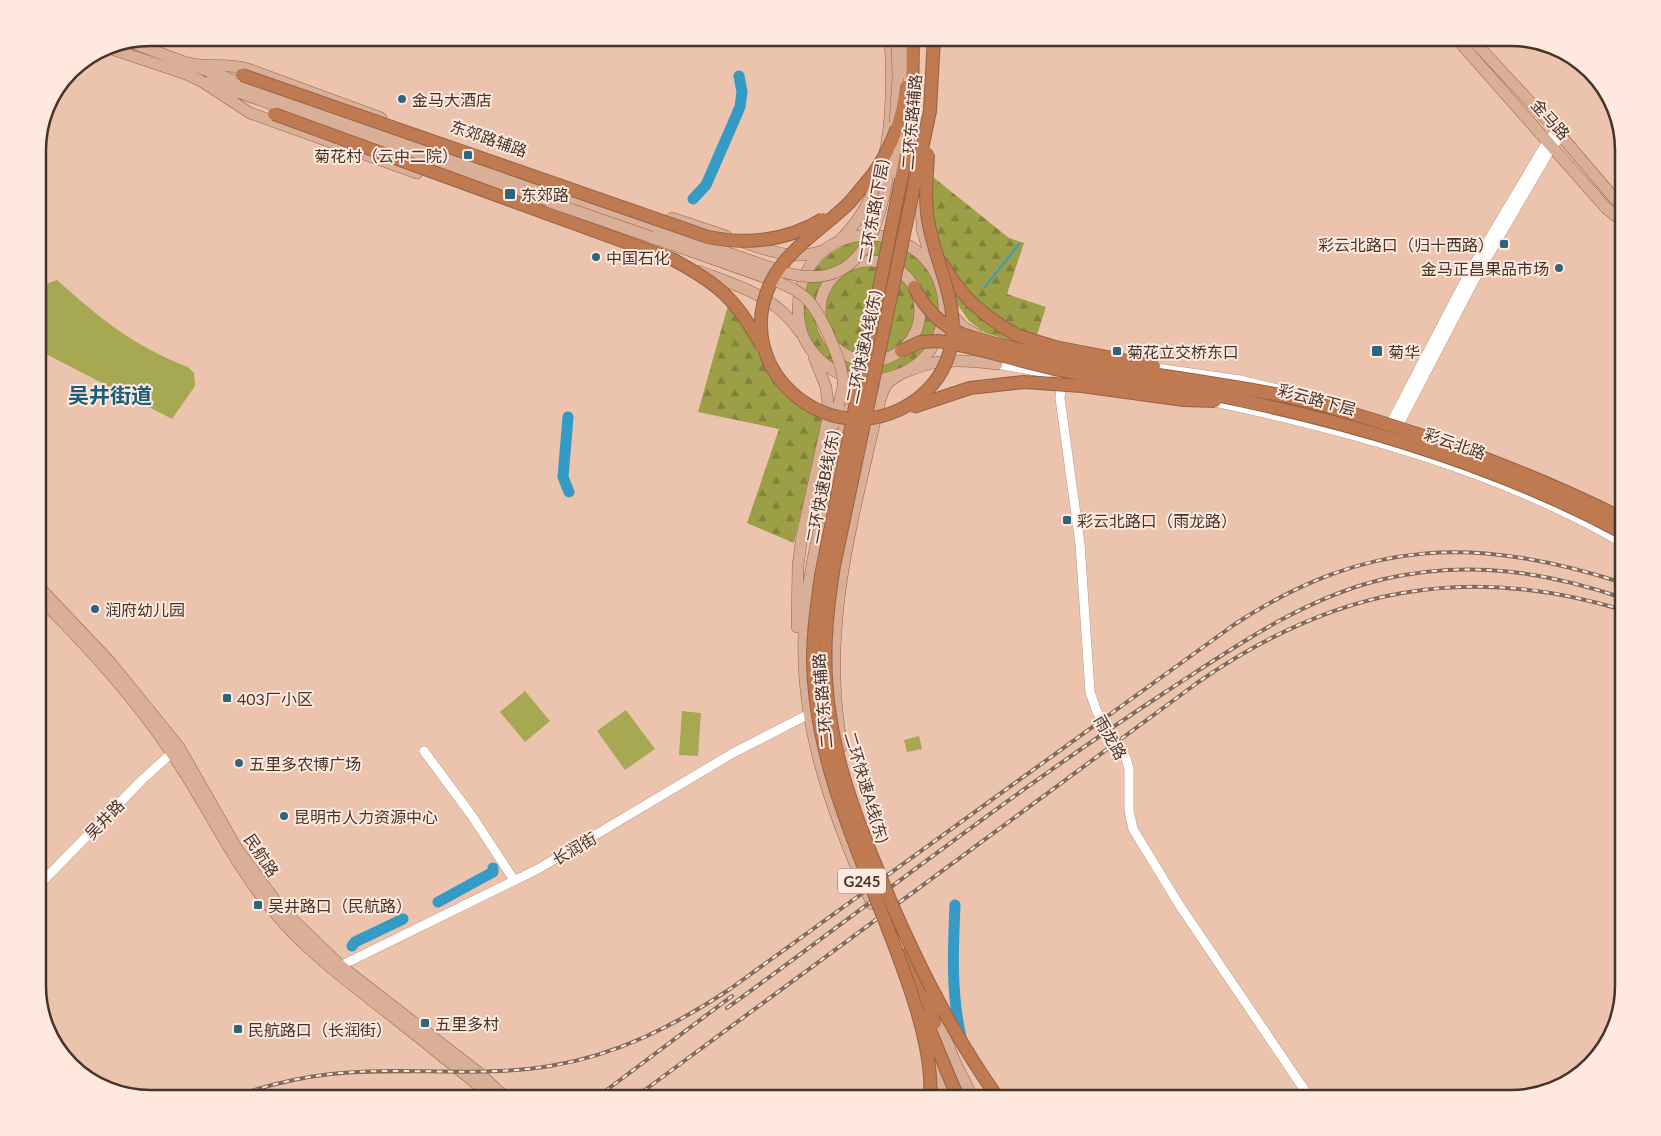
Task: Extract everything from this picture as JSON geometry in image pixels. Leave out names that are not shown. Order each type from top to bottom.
[{"type":"highway","points":[[770,360],[762,325],[765,301],[771,282],[795,250],[850,202],[868,183],[881,164],[897,129],[906,93],[907,46]]},
{"type":"highway","name":"二环快速B线(东)","points":[[890,935],[845,818],[830,772],[817,708],[813,643],[821,576],[906,150],[912,104],[914,46]]},
{"type":"highway","name":"二环快速A线(东)","points":[[898,923],[855,814],[837,752],[827,694],[826,631],[834,566],[848,496],[930,111],[933,46]]},
{"type":"highway","points":[[242,75],[682,229],[722,240],[756,241],[788,235],[820,221],[850,202]]},
{"type":"highway","points":[[874,418],[897,411],[920,396],[937,379],[946,360],[952,337],[952,314],[946,283],[929,227],[926,205],[930,111]]},
{"type":"highway","points":[[274,114],[672,259],[711,281],[744,315],[788,390],[811,408],[842,418],[874,418],[890,415],[970,388],[1024,382],[1082,386],[1191,400],[1238,402],[1269,400]]},
{"type":"highway","points":[[936,253],[951,279],[975,307],[1000,326],[1019,336],[1055,347],[1142,363],[1269,400]]},
{"type":"highway","points":[[914,288],[926,307],[937,319],[952,329],[972,337],[1081,362],[1269,400]]},
{"type":"highway","points":[[901,351],[920,342],[938,341],[1052,369],[1188,390],[1269,400]]},
{"type":"highway","name":"彩云北路","points":[[1269,400],[1362,416],[1475,453],[1538,479],[1615,515]]},
{"type":"highway","name":"彩云北路","points":[[1269,400],[1438,454],[1555,500],[1615,529]]},
{"type":"highway","points":[[898,923],[941,1041],[948,1066],[950,1090]]},
{"type":"highway","points":[[898,923],[955,1034],[993,1090]]},
{"type":"highway","points":[[890,935],[912,998],[927,1053],[930,1090]]},
{"type":"highway","points":[[890,935],[954,1090]]},
{"type":"main road","name":"二环东路辅路","points":[[832,246],[849,231],[866,206],[878,181],[886,140],[890,46]]},
{"type":"main road","points":[[797,627],[801,585],[811,529],[843,381],[840,363],[824,328],[820,311],[822,292],[830,279],[863,251],[876,226],[892,147],[898,72],[897,46]]},
{"type":"main road","points":[[904,115],[898,72],[905,46]]},
{"type":"main road","name":"二环东路(下层)","points":[[907,46],[904,115],[896,182],[809,586],[804,624],[824,765],[836,820],[912,993]]},
{"type":"main road","name":"二环东路(下层)","points":[[806,716],[814,615],[822,568],[868,364],[907,167],[914,108],[914,46]]},
{"type":"main road","name":"二环东路辅路","points":[[933,46],[930,106],[920,206],[922,229],[938,279]]},
{"type":"main road","name":"金马路","points":[[1463,46],[1551,143],[1606,208],[1615,215]]},
{"type":"main road","name":"金马路","points":[[1478,46],[1615,199]]},
{"type":"main road","points":[[140,47],[188,69],[481,178],[550,202],[652,232]]},
{"type":"main road","points":[[121,51],[253,88],[780,277],[816,277],[863,263],[886,264],[900,271],[914,288],[919,301],[919,323],[911,342],[901,351],[880,358],[855,357],[834,343],[807,299],[780,277]]},
{"type":"main road","name":"东郊路辅路","points":[[188,69],[200,66],[232,65],[248,69],[404,126],[777,253],[802,256],[832,246]]},
{"type":"main road","points":[[188,69],[233,71],[242,75]]},
{"type":"main road","points":[[188,69],[253,108],[274,114]]},
{"type":"main road","points":[[188,69],[201,81],[241,108],[261,117],[636,248],[752,291],[781,308],[807,343],[830,368],[851,378],[876,381],[902,374],[924,358],[932,349],[941,330],[944,309],[938,279]]},
{"type":"main road","points":[[550,202],[574,227]]},
{"type":"main road","points":[[636,248],[652,232]]},
{"type":"main road","name":"G245","points":[[824,765],[806,716],[797,680],[798,566],[802,536],[828,423],[829,405],[826,387],[807,343],[798,314],[802,284],[816,258],[832,246],[863,235],[890,236],[902,240],[921,254],[938,279],[948,308],[957,322],[972,332],[994,341]]},
{"type":"main road","name":"G245","points":[[902,374],[943,362],[967,360],[997,364]]},
{"type":"main road","name":"二环东路辅路","points":[[902,374],[886,385],[880,402],[839,593],[834,641],[834,684],[842,749],[858,808],[946,1041],[968,1090]]},
{"type":"main road","name":"民航路","points":[[46,594],[110,662],[176,750],[230,852],[252,886],[302,942],[478,1072],[497,1090]]},
{"type":"main road","name":"民航路","points":[[46,605],[104,667],[176,750]]},
{"type":"main road","name":"G245","points":[[832,778],[827,744],[833,707],[834,684]]},
{"type":"main road","name":"二环东路(下层)","points":[[824,765],[832,778],[912,993]]},
{"type":"main road","name":"民航路","points":[[337,968],[483,1090]]},
{"type":"main road","points":[[912,993],[944,1055],[967,1090]]},
{"type":"main road","points":[[912,993],[942,1090]]},
{"type":"main road","name":"G245","points":[[912,993],[925,1051],[930,1090]]},
{"type":"main road","name":"G245","points":[[912,993],[954,1090]]},
{"type":"street","points":[[1384,444],[1470,271],[1551,143],[1559,134]]},
{"type":"street","name":"彩云路下层","points":[[994,341],[1065,354],[1252,382],[1395,422],[1488,453],[1548,478],[1615,510]]},
{"type":"street","name":"雨龙路","points":[[1065,354],[1060,398],[1080,544],[1090,692],[1096,712],[1126,758],[1129,768],[1129,810],[1133,829],[1180,906],[1305,1090]]},
{"type":"street","name":"彩云路下层","points":[[997,364],[1120,382],[1208,400],[1339,431],[1458,468],[1566,513],[1615,538]]},
{"type":"street","name":"长润街","points":[[337,968],[578,847],[727,757],[806,716]]},
{"type":"street","name":"吴井路","points":[[46,878],[142,780],[176,750]]},
{"type":"street","points":[[424,751],[472,816],[514,880]]},
{"type":"green space","points":[[933,177],[1009,238],[1024,243],[1007,294],[1046,307],[1033,347],[985,333],[969,321],[950,294],[930,247]]},
{"type":"green space","points":[[871,240],[897,245],[909,251],[919,260],[928,270],[934,282],[939,308],[934,334],[928,346],[919,356],[909,365],[897,371],[871,376],[845,371],[833,365],[823,356],[814,346],[808,334],[803,308],[808,282],[814,270],[823,260],[833,251],[845,245]]},
{"type":"green space","points":[[729,302],[789,393],[822,420],[794,543],[747,523],[779,429],[698,412]]},
{"type":"shaded area","points":[[57,280],[103,319],[134,341],[188,367],[194,373],[195,386],[172,419],[46,354],[46,284]]},
{"type":"shaded area","points":[[525,691],[550,721],[525,742],[500,712]]},
{"type":"shaded area","points":[[626,710],[655,749],[625,770],[597,731]]},
{"type":"shaded area","points":[[682,711],[701,713],[698,756],[679,755]]},
{"type":"shaded area","points":[[919,736],[922,749],[907,752],[904,740]]},
{"type":"waterway","points":[[693,199],[706,185],[740,107],[742,92],[739,76]]},
{"type":"waterway","points":[[985,287],[1019,244]]},
{"type":"waterway","points":[[568,417],[563,477],[569,492]]},
{"type":"waterway","points":[[438,902],[493,872],[493,868]]},
{"type":"waterway","points":[[955,905],[954,988],[961,1037]]},
{"type":"waterway","points":[[352,946],[355,942],[403,919]]},
{"type":"railway","points":[[255,1090],[280,1083],[331,1074],[385,1071],[496,1071],[550,1066],[599,1055],[666,1027],[730,989],[1235,624],[1284,596],[1331,575],[1377,561],[1423,554],[1470,553],[1519,557],[1570,568],[1615,581]]},
{"type":"railway","points":[[727,1008],[998,808],[1108,730],[1243,642],[1325,598],[1384,579],[1446,570],[1505,571],[1534,575],[1615,596]]},
{"type":"railway","points":[[645,1090],[1197,683],[1248,651],[1298,625],[1349,606],[1401,593],[1454,587],[1508,588],[1565,596],[1615,608]]},
{"type":"railway","points":[[607,1090],[732,996]]},
{"type":"place","name":"金马大酒店","points":[[402,99]]},
{"type":"place","name":"菊花村（云中二院）","points":[[468,155]]},
{"type":"place","name":"东郊路","points":[[510,194]]},
{"type":"place","name":"彩云北路口（归十西路）","points":[[1504,244]]},
{"type":"place","name":"中国石化","points":[[596,257]]},
{"type":"place","name":"金马正昌果品市场","points":[[1559,268]]},
{"type":"place","name":"菊花立交桥东口","points":[[1117,351]]},
{"type":"place","name":"菊华","points":[[1377,351]]},
{"type":"place","name":"彩云北路口（雨龙路）","points":[[1067,520]]},
{"type":"place","name":"润府幼儿园","points":[[95,609]]},
{"type":"place","name":"403厂小区","points":[[227,698]]},
{"type":"place","name":"五里多农博广场","points":[[239,763]]},
{"type":"place","name":"昆明市人力资源中心","points":[[284,816]]},
{"type":"place","name":"吴井路口（民航路）","points":[[258,905]]},
{"type":"place","name":"五里多村","points":[[425,1023]]},
{"type":"place","name":"民航路口（长润街）","points":[[238,1029]]},
{"type":"district","name":"吴井街道","points":[[110,394]]}]
